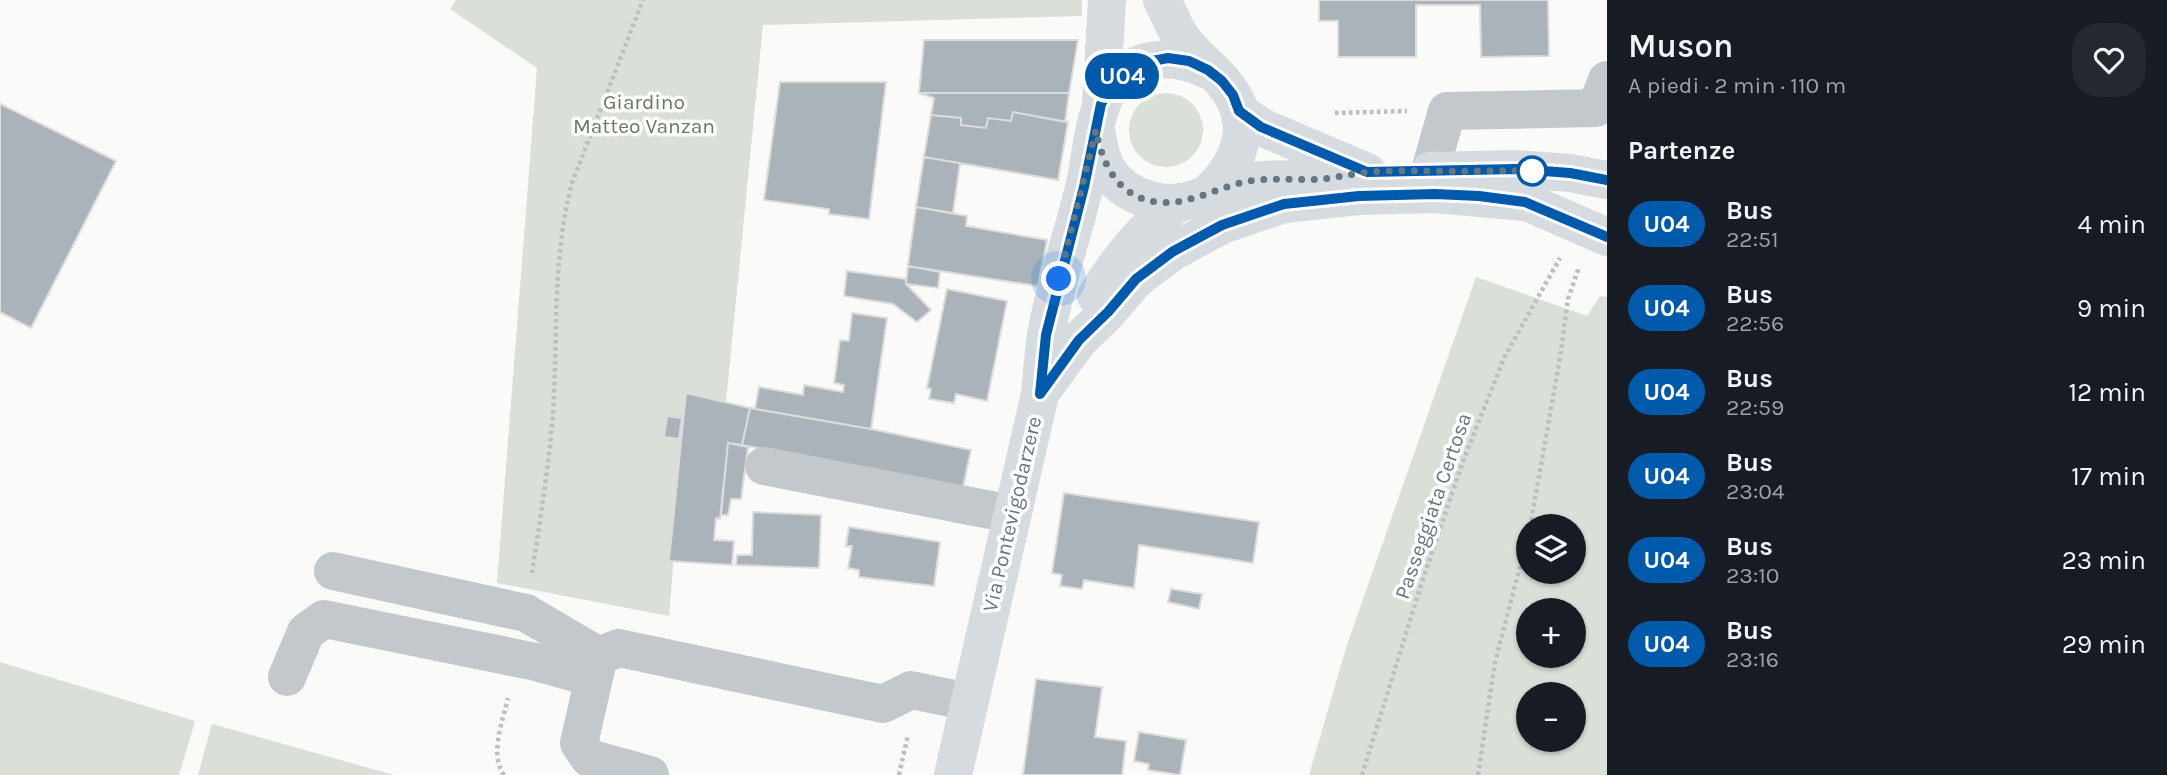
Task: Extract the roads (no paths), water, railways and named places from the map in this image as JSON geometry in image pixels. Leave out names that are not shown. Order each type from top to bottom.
[{"type":"main road","name":"Via Pontevigodarzere","points":[[1107,0],[1099,117],[1100,154],[1112,176],[1131,192],[1154,202],[1194,197],[1251,181],[1323,179],[1367,172],[1488,185],[1607,237]]},
{"type":"main road","name":"Via Pontevigodarzere","points":[[1079,340],[1093,302],[1114,266],[1152,223],[1225,176],[1237,157],[1242,134],[1239,111],[1233,95],[1180,37],[1163,0]]},
{"type":"main road","name":"Via Pontevigodarzere","points":[[953,775],[1040,394],[1046,335],[1099,117],[1112,86],[1128,71],[1147,62],[1168,58],[1189,61],[1208,70]]},
{"type":"main road","name":"Via Pontevigodarzere","points":[[1239,111],[1261,127],[1367,172]]},
{"type":"main road","name":"Via Pontevigodarzere","points":[[1437,179],[1516,169],[1570,173],[1607,180]]},
{"type":"main road","points":[[1040,394],[1079,340],[1136,279],[1172,252],[1222,225],[1284,204],[1359,196],[1437,179]]},
{"type":"street","points":[[1437,179],[1447,111],[1596,108],[1607,80]]},
{"type":"street","points":[[764,466],[1011,514]]},
{"type":"street","points":[[333,571],[526,612],[596,667]]},
{"type":"street","points":[[287,677],[306,632],[324,619],[537,662],[596,667]]},
{"type":"street","points":[[650,775],[589,758],[579,743],[596,667],[619,648],[883,704],[911,690],[969,702]]},
{"type":"park label","name":"Giardino Matteo Vanzan","points":[[644,114]]}]
